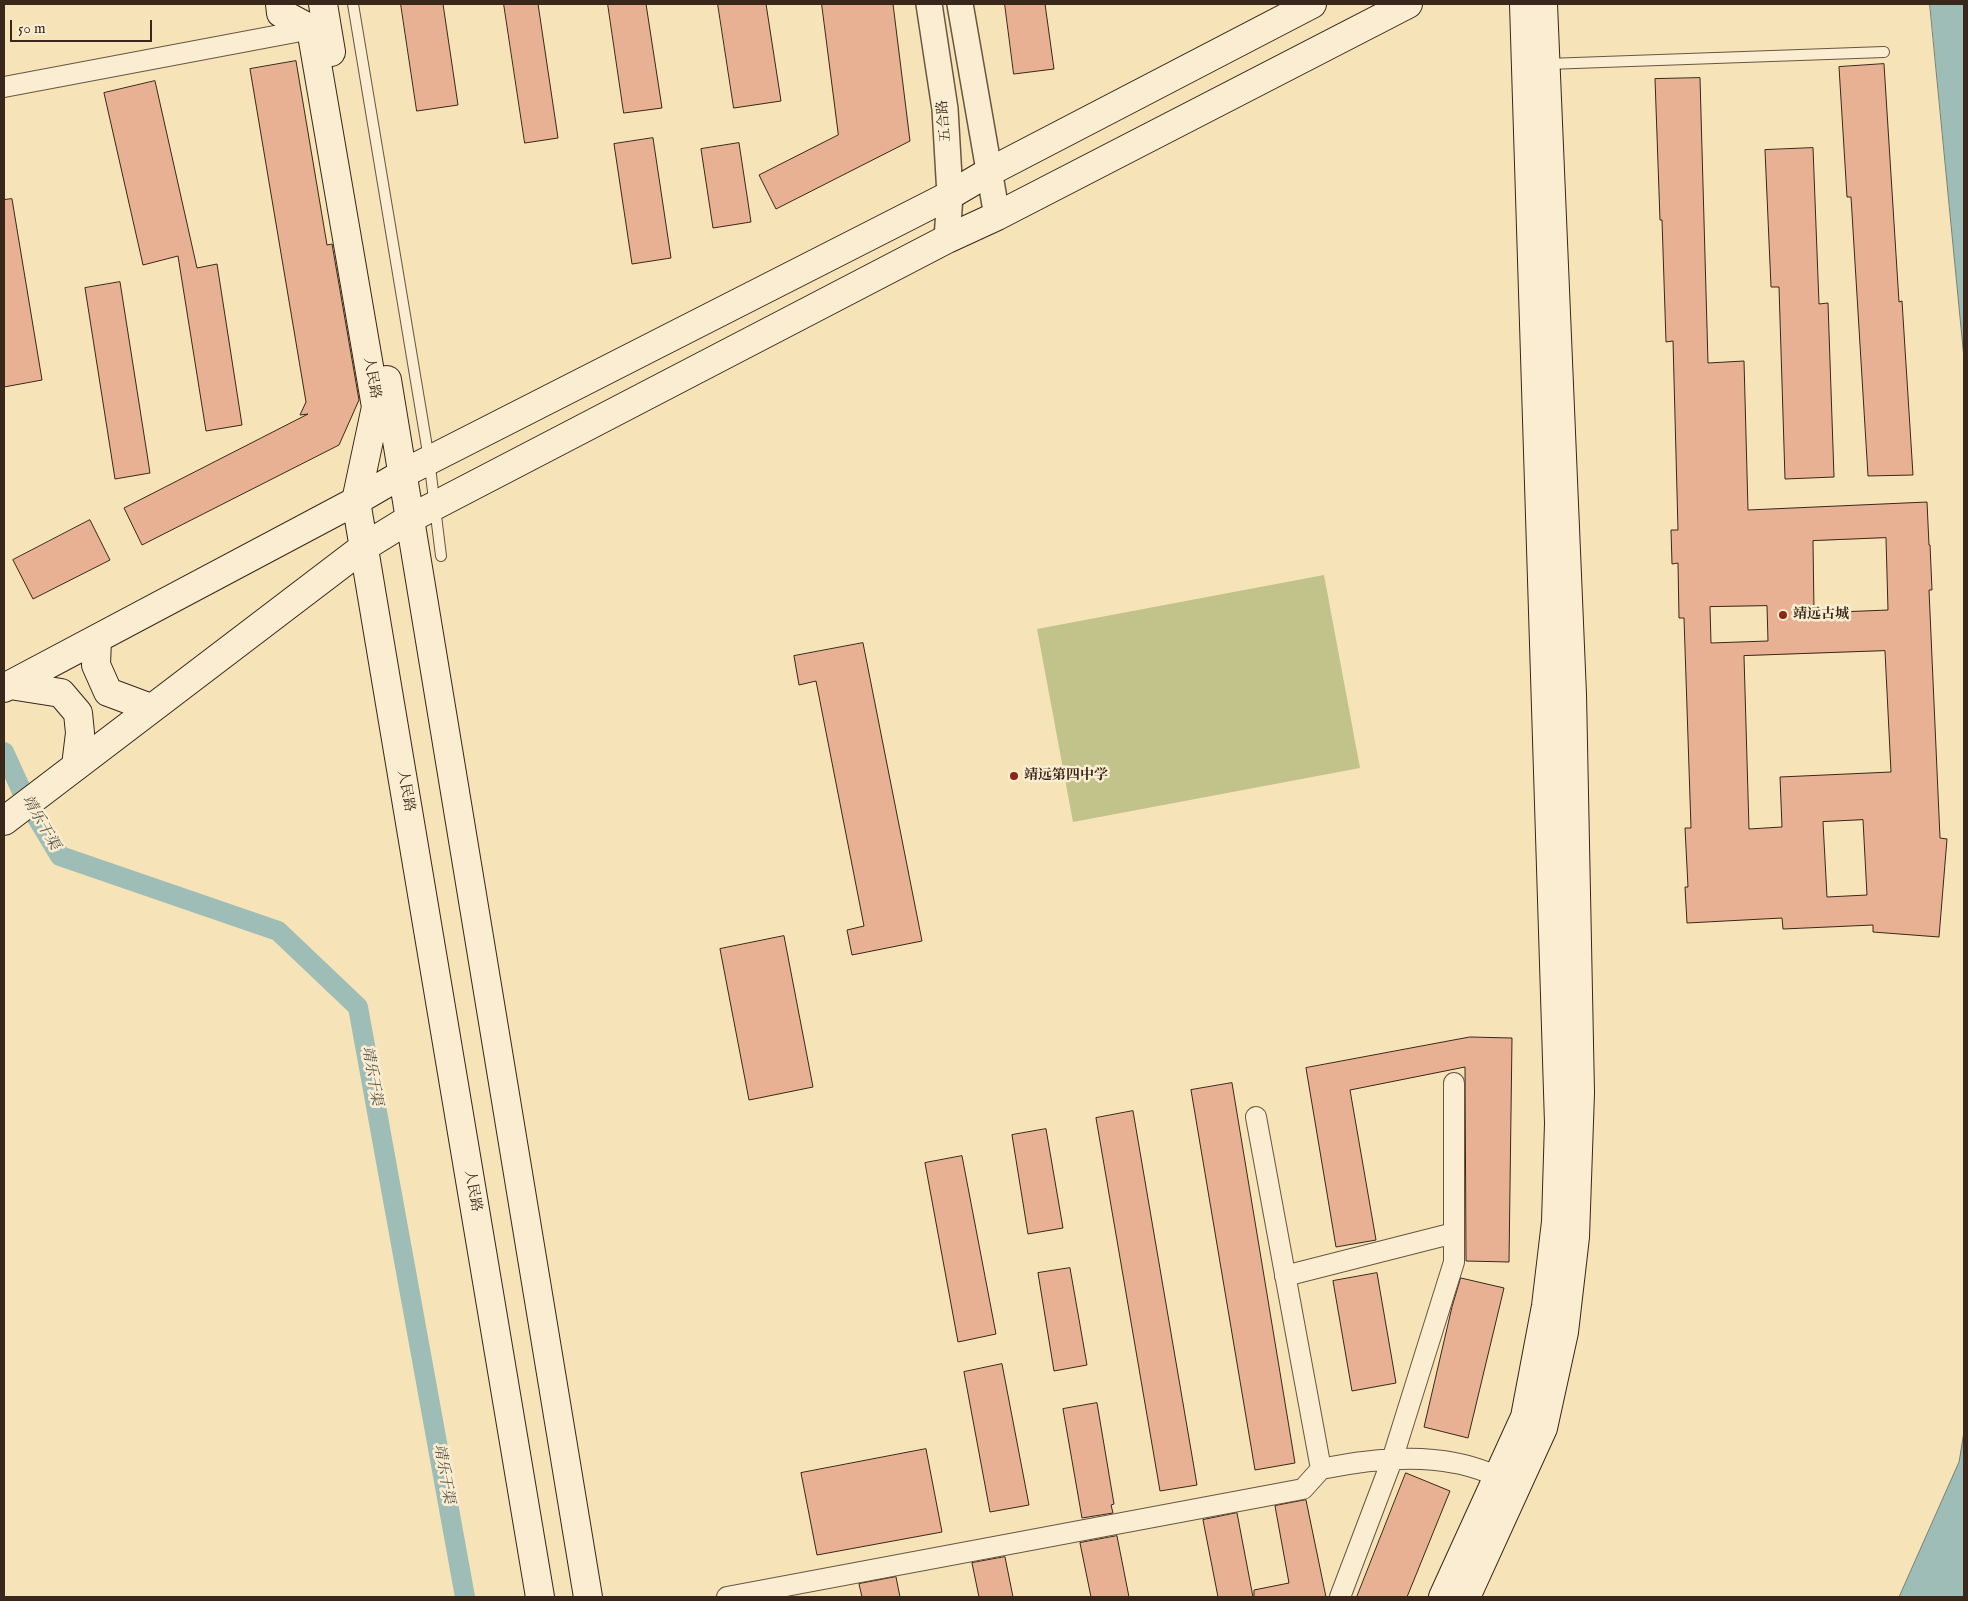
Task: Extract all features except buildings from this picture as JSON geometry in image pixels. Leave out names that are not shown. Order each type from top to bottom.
[{"type":"main road","points":[[280,4],[282,13],[320,20]]},
{"type":"main road","points":[[7,687],[356,501],[404,473],[950,195],[989,172],[1312,4]]},
{"type":"main road","points":[[4,821],[364,547],[411,518],[947,239],[997,216],[1408,4]]},
{"type":"main road","points":[[1466,1597],[1507,1481],[1525,1417],[1546,1306],[1556,1222],[1559,1123],[1524,4]]},
{"type":"main road","points":[[1443,1597],[1507,1481],[1543,1428],[1564,1332],[1575,1237],[1580,1093],[1572,694],[1544,4]]},
{"type":"main road","name":"人民路","points":[[320,20],[404,473],[588,1597]]},
{"type":"main road","name":"人民路","points":[[320,20],[376,408],[356,501],[540,1597]]},
{"type":"main road","points":[[97,639],[96,666],[108,692],[151,708]]},
{"type":"main road","points":[[7,687],[61,693],[78,713],[80,733],[68,771]]},
{"type":"street","name":"五合路","points":[[929,4],[945,109],[950,195],[947,239]]},
{"type":"street","points":[[960,4],[997,216]]},
{"type":"street","points":[[4,87],[320,20]]},
{"type":"street","points":[[1340,1597],[1392,1460],[1454,1262],[1454,1083]]},
{"type":"street","points":[[1256,1117],[1321,1468]]},
{"type":"street","points":[[1285,1276],[1454,1233]]},
{"type":"street","points":[[728,1597],[1303,1489],[1321,1468],[1356,1462],[1416,1459],[1455,1463],[1507,1481]]},
{"type":"lane","points":[[352,4],[429,460],[441,556]]},
{"type":"lane","points":[[1546,64],[1884,52]]},
{"type":"green space","points":[[1324,575],[1360,768],[1073,822],[1037,629]]},
{"type":"water","points":[[1930,4],[1964,4],[1964,358]]},
{"type":"water","points":[[1964,1432],[1964,1597],[1899,1597],[1959,1462]]},
{"type":"waterway","name":"靖乐干渠","points":[[4,752],[24,796],[60,856],[278,931],[358,1007],[465,1597]]},
{"type":"place","name":"靖远古城","points":[[1783,615]]},
{"type":"place","name":"靖远第四中学","points":[[1014,776]]}]
